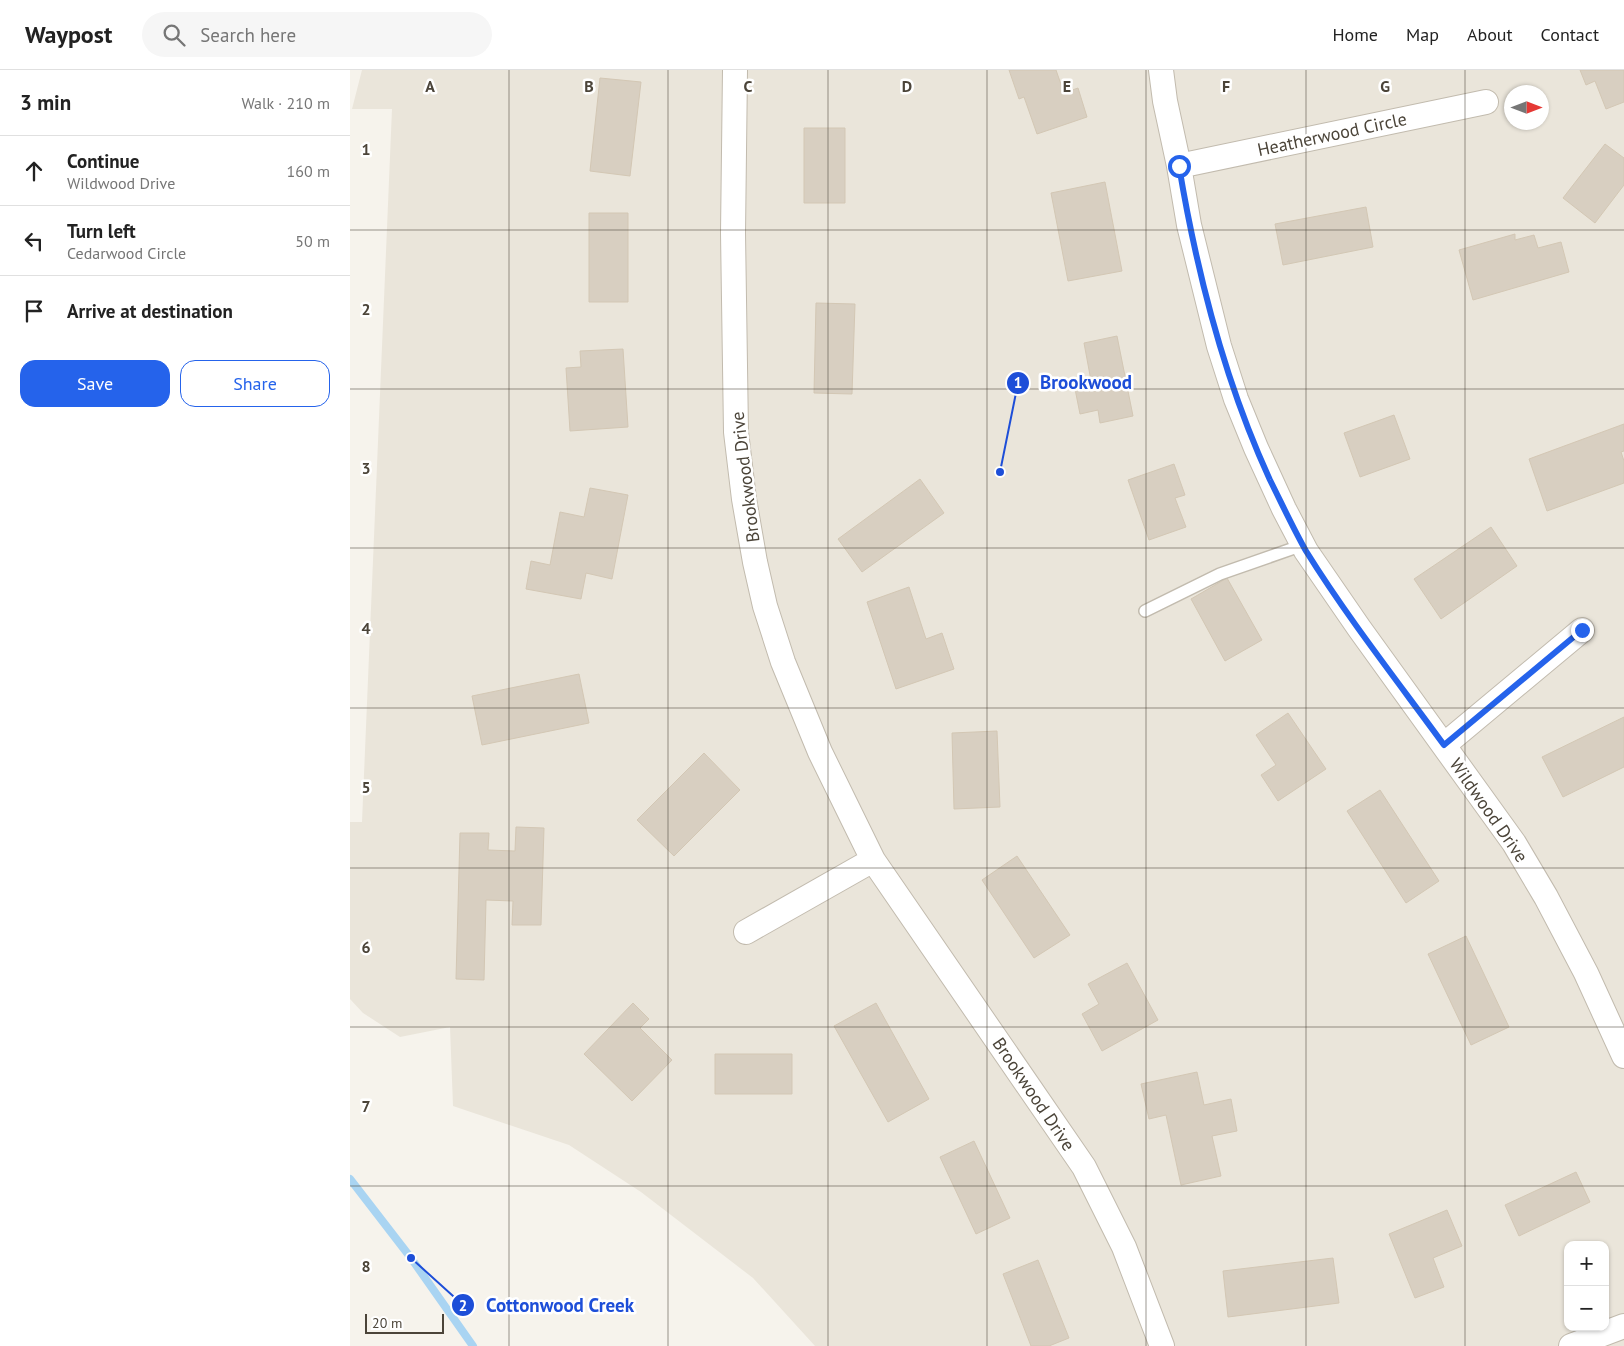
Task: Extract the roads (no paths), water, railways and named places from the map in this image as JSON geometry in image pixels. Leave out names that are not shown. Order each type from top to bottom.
[{"type":"street","name":"Brookwood Drive","points":[[735,70],[732,233],[736,432],[744,499],[765,606],[784,662],[820,752],[873,860],[1084,1167],[1124,1247],[1162,1346]]},
{"type":"street","name":"Wildwood Drive","points":[[1161,70],[1165,102],[1189,225],[1219,346],[1233,390],[1256,448],[1284,509],[1303,545],[1359,628],[1514,843],[1546,897],[1586,973],[1624,1056]]},
{"type":"street","name":"Heatherwood Circle","points":[[1179,166],[1486,102]]},
{"type":"street","points":[[1444,745],[1582,630]]},
{"type":"street","points":[[746,932],[873,860]]},
{"type":"street","points":[[1571,1346],[1624,1326]]},
{"type":"lane","points":[[1145,611],[1220,574],[1303,545]]},
{"type":"waterway","points":[[350,1179],[411,1258],[473,1346]]},
{"type":"place","name":"Brookwood","points":[[1000,472]]},
{"type":"place","name":"Cottonwood Creek","points":[[411,1258]]}]
